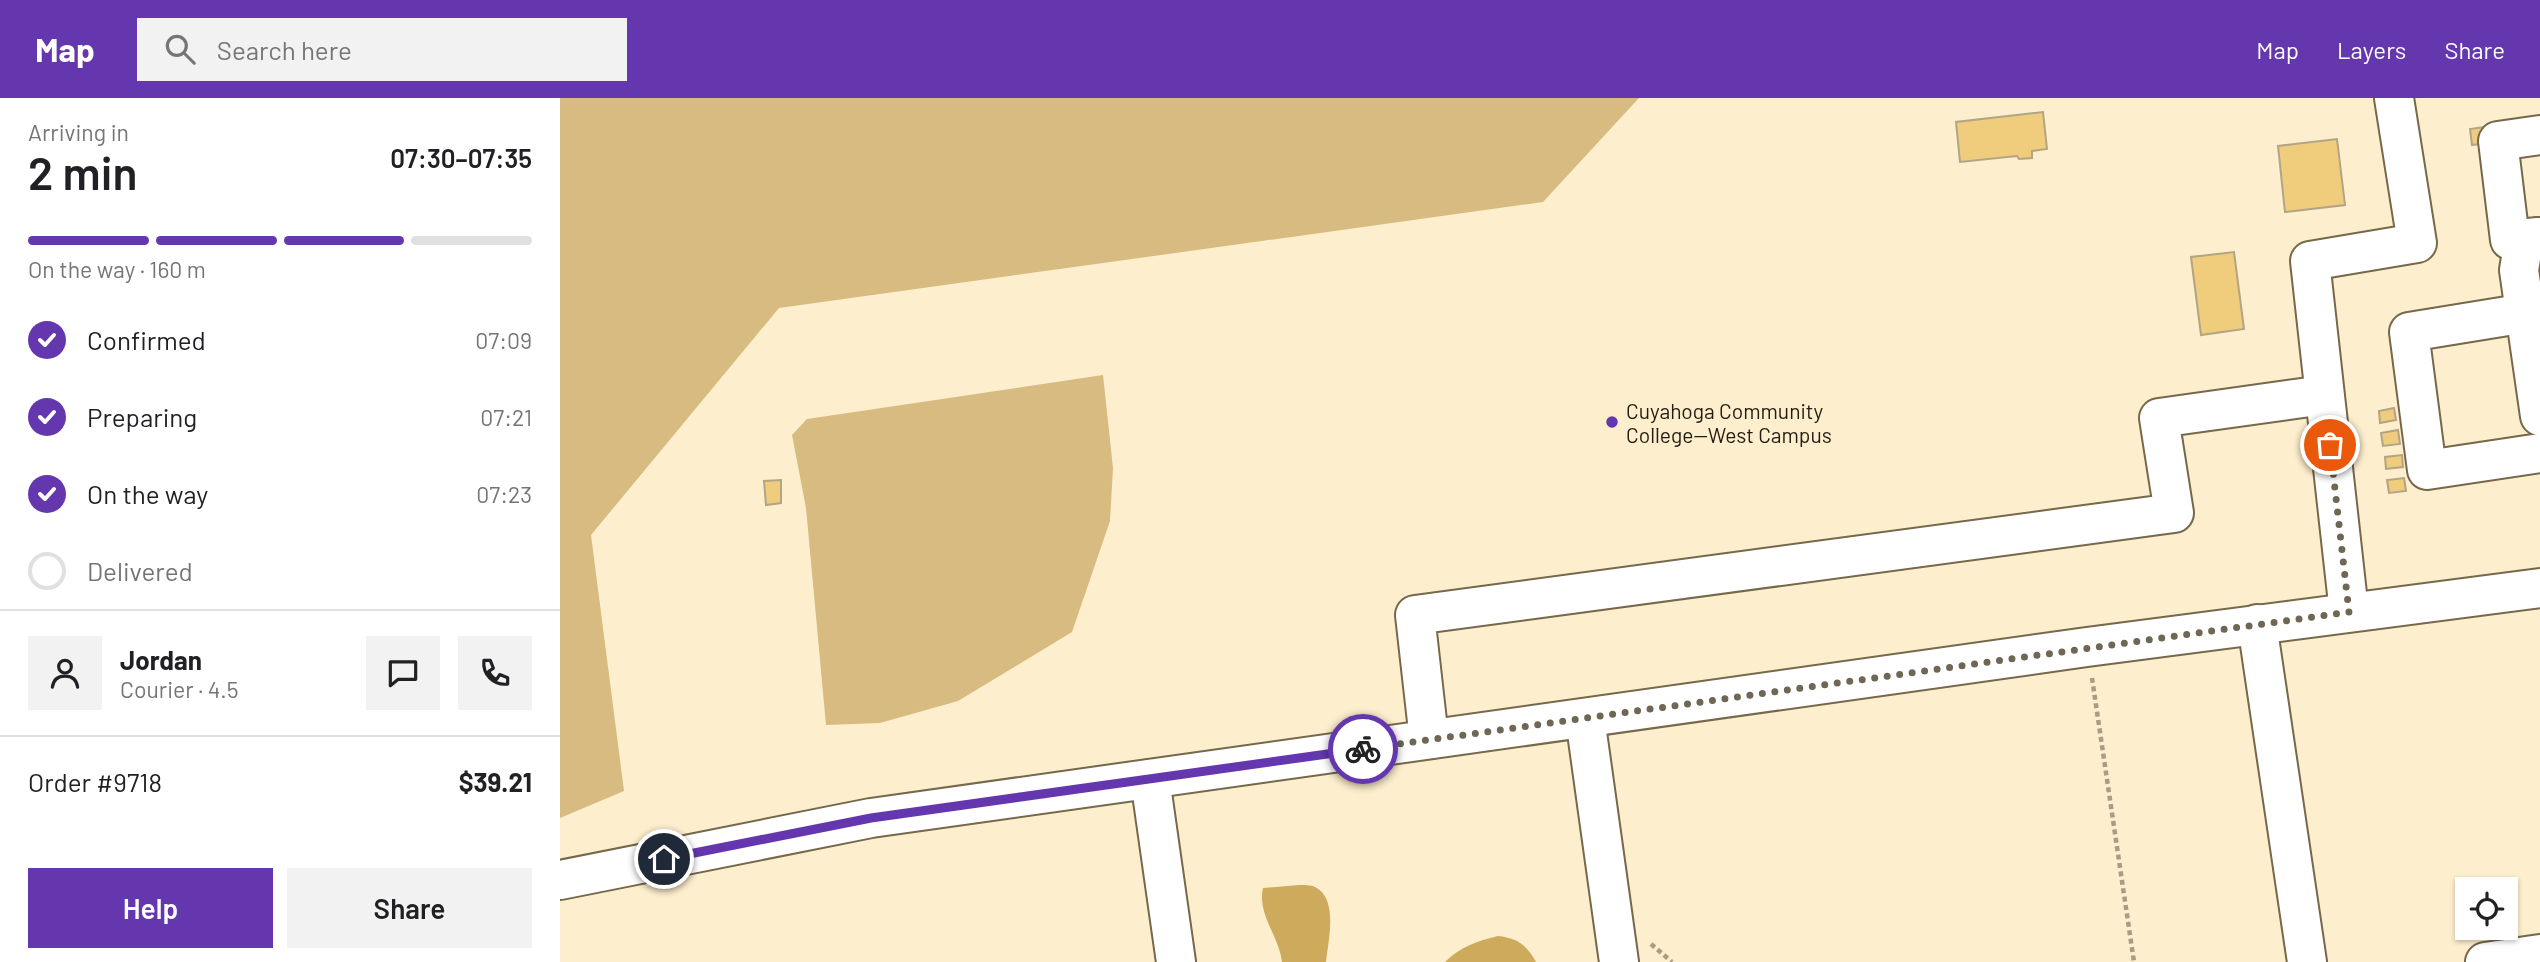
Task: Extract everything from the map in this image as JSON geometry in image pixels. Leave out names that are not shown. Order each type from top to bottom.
[{"type":"lane","points":[[2349,612],[2309,261],[2417,243],[2394,98]]},
{"type":"lane","points":[[2540,135],[2498,141],[2510,240],[2532,238],[2519,270],[2540,416]]},
{"type":"lane","points":[[2526,313],[2409,332],[2427,470],[2540,453]]},
{"type":"lane","points":[[1429,739],[1415,615],[2174,513],[2158,418],[2325,395]]},
{"type":"lane","points":[[560,880],[871,818],[2257,624],[2540,589]]},
{"type":"lane","points":[[2257,624],[2307,962]]},
{"type":"lane","points":[[1585,718],[1619,962]]},
{"type":"lane","points":[[1150,779],[1176,962]]},
{"type":"lane","points":[[2485,962],[2540,954]]},
{"type":"path","points":[[2090,667],[2134,962]]},
{"type":"shaded area","points":[[560,98],[1639,98],[1543,202],[779,308],[591,535],[624,791],[560,818]]},
{"type":"shaded area","points":[[1103,375],[1113,468],[1110,521],[1072,632],[958,701],[880,723],[826,725],[806,508],[792,435],[807,419]]},
{"type":"shaded area","points":[[1299,885],[1315,887],[1327,901],[1330,910],[1330,932],[1326,962],[1282,962],[1263,907],[1263,888]]},
{"type":"shaded area","points":[[1498,936],[1521,943],[1536,962],[1445,962],[1469,945]]},
{"type":"building","points":[[2043,112],[2047,149],[2032,151],[2032,158],[2019,159],[2017,156],[1960,162],[1956,122]]},
{"type":"building","points":[[2492,126],[2494,142],[2472,145],[2470,129]]},
{"type":"building","points":[[2337,139],[2345,205],[2285,212],[2278,146]]},
{"type":"building","points":[[2234,252],[2244,329],[2201,335],[2191,257]]},
{"type":"building","points":[[2394,408],[2396,420],[2380,423],[2379,411]]},
{"type":"building","points":[[2398,430],[2400,444],[2383,446],[2381,433]]},
{"type":"building","points":[[2402,455],[2403,467],[2386,469],[2385,457]]},
{"type":"building","points":[[2404,478],[2406,491],[2389,493],[2387,480]]},
{"type":"building","points":[[781,480],[781,503],[766,505],[764,481]]},
{"type":"way so far","points":[[1363,749],[2349,612],[2330,445]]},
{"type":"place","name":"Cuyahoga Community College—West Campus","points":[[1612,422]]},
{"type":"route","points":[[664,859],[871,818],[1363,749]]}]
